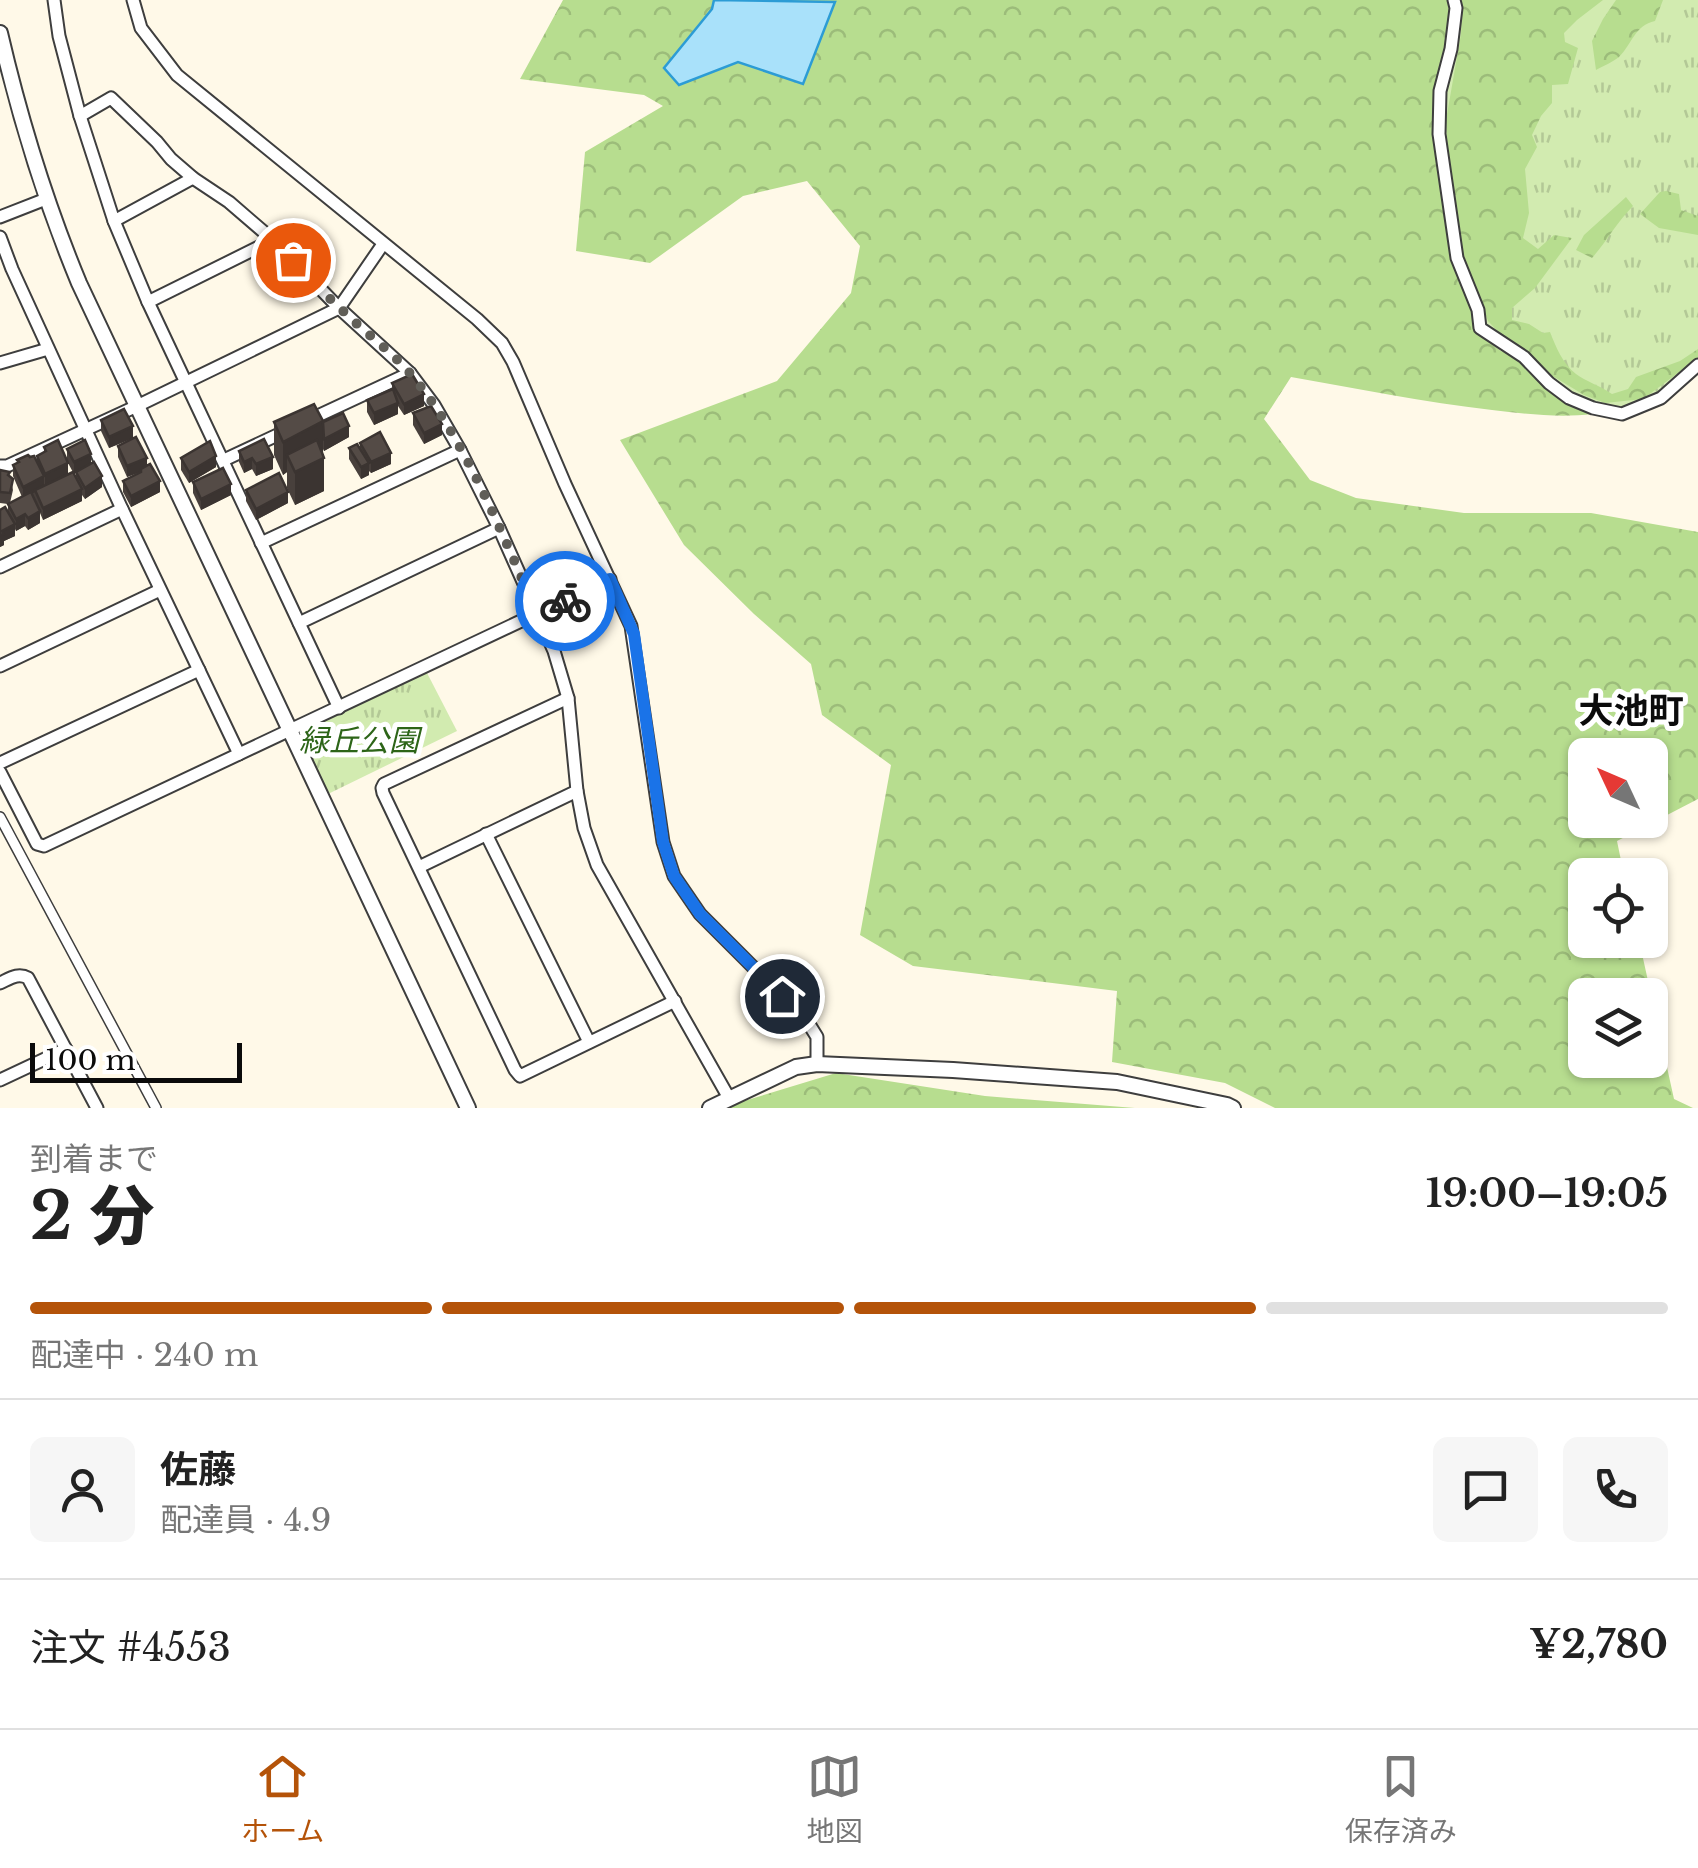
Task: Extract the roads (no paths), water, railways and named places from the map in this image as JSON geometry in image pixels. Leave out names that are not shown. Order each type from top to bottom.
[{"type":"street","points":[[54,0],[80,116],[114,221],[148,302],[339,708]]},
{"type":"street","points":[[133,0],[142,28],[177,75],[502,342],[634,634],[663,842],[674,876],[700,914],[808,1021],[817,1037],[817,1064]]},
{"type":"street","points":[[1454,0],[1451,49],[1440,91],[1439,134],[1457,258],[1478,310],[1480,328],[1524,358],[1569,398],[1622,414],[1661,398],[1698,365]]},
{"type":"street","points":[[0,33],[16,105],[46,199],[80,283],[468,1108]]},
{"type":"street","points":[[80,116],[111,98],[171,159],[273,240],[339,308],[410,372],[434,405],[499,528],[554,651],[568,698],[584,828],[597,865],[729,1098]]},
{"type":"street","points":[[114,221],[193,178]]},
{"type":"street","points":[[0,217],[46,199]]},
{"type":"street","points":[[0,237],[122,510],[240,754]]},
{"type":"street","points":[[148,302],[273,240]]},
{"type":"street","points":[[0,466],[86,430],[339,308],[384,244]]},
{"type":"street","points":[[0,363],[48,349]]},
{"type":"street","points":[[224,460],[410,372]]},
{"type":"street","points":[[262,543],[460,450]]},
{"type":"street","points":[[0,567],[122,510]]},
{"type":"street","points":[[299,623],[499,528]]},
{"type":"street","points":[[0,772],[37,844],[44,846],[610,579]]},
{"type":"street","points":[[0,666],[160,590]]},
{"type":"street","points":[[0,764],[199,670]]},
{"type":"street","points":[[568,698],[384,784],[383,793],[520,1076],[675,1001]]},
{"type":"street","points":[[420,866],[577,791]]},
{"type":"street","points":[[0,817],[156,1108]]},
{"type":"street","points":[[486,834],[588,1042]]},
{"type":"street","points":[[0,983],[17,975],[28,978],[98,1108]]},
{"type":"street","points":[[0,1080],[66,1049]]},
{"type":"street","points":[[710,1108],[796,1067],[817,1064],[1116,1082],[1233,1108]]},
{"type":"water","points":[[714,0],[835,2],[803,84],[738,62],[679,85],[664,68],[712,9]]},
{"type":"district","name":"大池町","points":[[1631,710]]},
{"type":"park label","name":"緑丘公園","points":[[359,740]]}]
